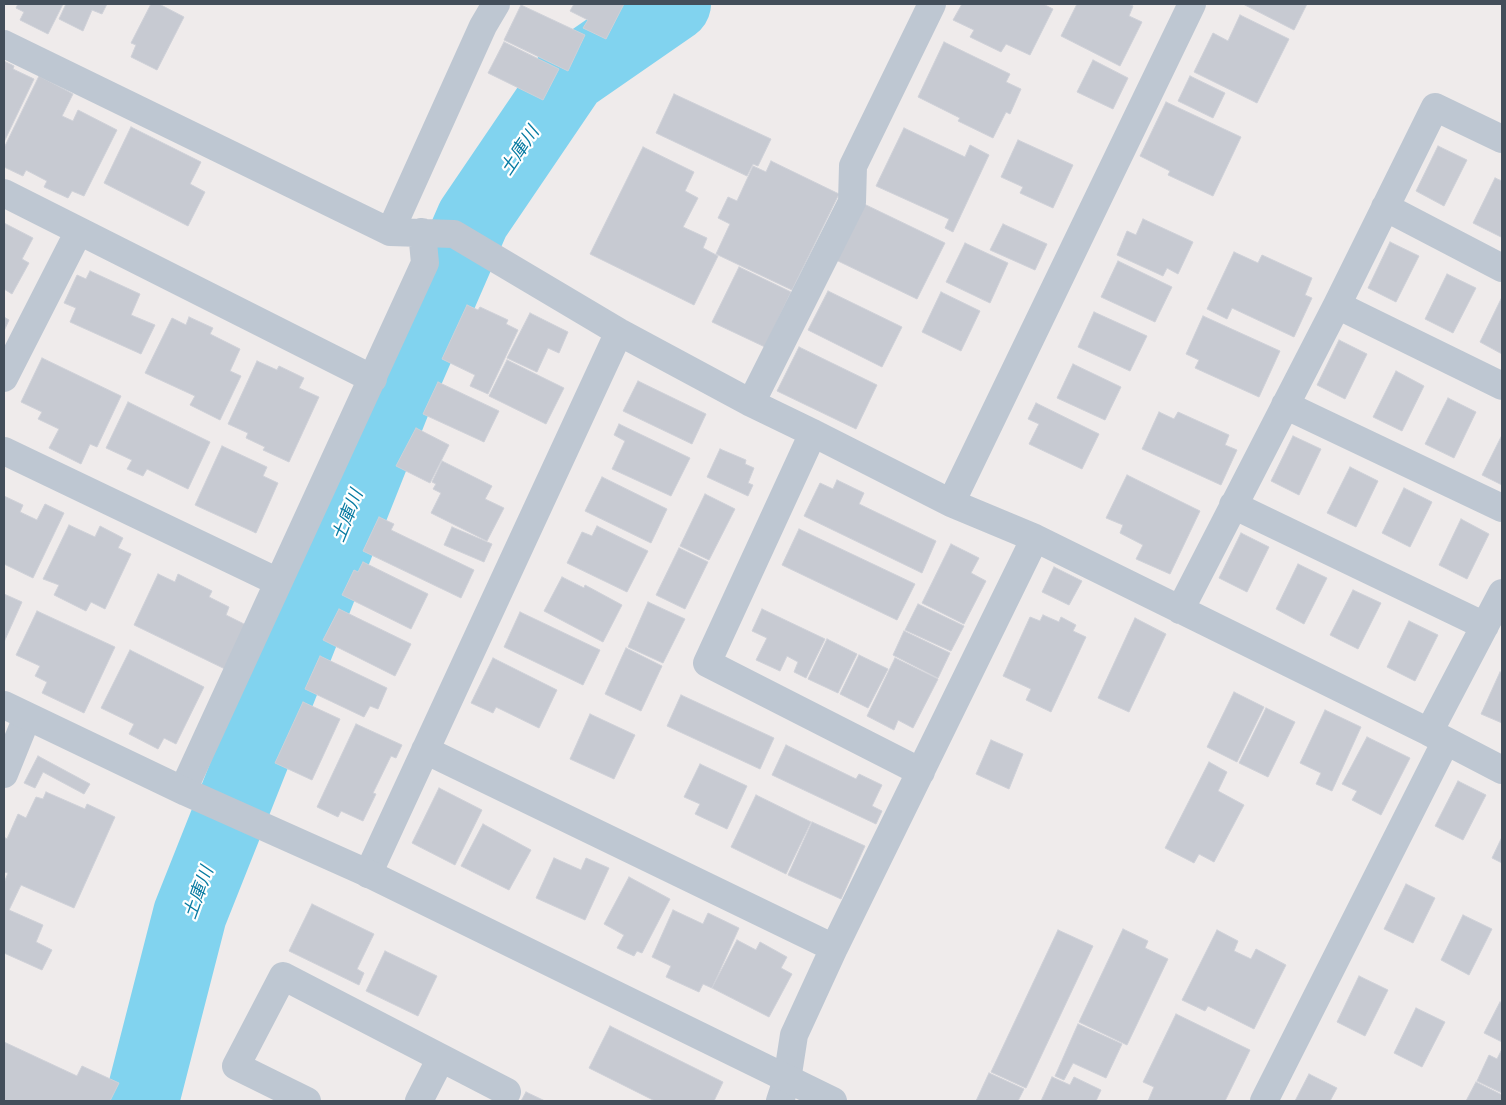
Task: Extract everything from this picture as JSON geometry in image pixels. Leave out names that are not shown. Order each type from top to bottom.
[{"type":"street","points":[[390,232],[484,26],[496,4]]},
{"type":"street","points":[[751,403],[852,202],[853,166],[932,4]]},
{"type":"street","points":[[950,503],[1192,4]]},
{"type":"street","points":[[4,44],[390,232],[454,234],[619,332],[751,403],[950,503],[1035,538],[1437,736],[1502,770]]},
{"type":"street","points":[[1180,610],[1435,108],[1502,139]]},
{"type":"street","points":[[4,193],[372,379]]},
{"type":"street","points":[[1385,207],[1502,268]]},
{"type":"street","points":[[4,378],[79,231]]},
{"type":"street","points":[[185,791],[278,582],[426,263],[422,232]]},
{"type":"street","points":[[1336,305],[1502,386]]},
{"type":"street","points":[[366,873],[619,332]]},
{"type":"street","points":[[1285,405],[1502,508]]},
{"type":"street","points":[[813,433],[707,663],[921,772]]},
{"type":"street","points":[[4,451],[278,582]]},
{"type":"street","points":[[1233,506],[1485,626]]},
{"type":"street","points":[[784,1090],[794,1035],[834,948],[1035,538]]},
{"type":"street","points":[[1264,1101],[1437,736],[1485,626],[1502,593]]},
{"type":"street","points":[[4,774],[15,711],[366,873],[784,1090],[833,1101]]},
{"type":"street","points":[[425,750],[834,948]]},
{"type":"street","points":[[307,1101],[236,1066],[283,976],[507,1092]]},
{"type":"street","points":[[419,1101],[441,1058]]},
{"type":"building","points":[[18,4],[63,4],[48,34],[20,20],[24,12],[16,8]]},
{"type":"building","points":[[66,4],[107,4],[102,14],[92,10],[83,31],[59,19]]},
{"type":"building","points":[[151,4],[159,4],[184,17],[157,70],[131,57],[136,45],[131,43]]},
{"type":"building","points":[[574,4],[624,4],[606,39],[583,28],[588,20],[570,11]]},
{"type":"building","points":[[962,4],[1043,4],[1053,9],[1030,55],[1006,44],[1001,52],[970,37],[974,30],[953,20]]},
{"type":"building","points":[[1077,4],[1128,4],[1133,6],[1129,16],[1142,22],[1120,66],[1061,36]]},
{"type":"building","points":[[1243,4],[1307,4],[1294,30]]},
{"type":"building","points":[[521,5],[585,35],[568,71],[504,40]]},
{"type":"building","points":[[1240,15],[1289,39],[1257,103],[1194,72],[1213,33],[1228,41]]},
{"type":"building","points":[[504,42],[559,69],[543,100],[488,73]]},
{"type":"building","points":[[944,42],[1010,74],[1006,82],[1021,89],[1010,114],[1006,112],[993,138],[958,121],[960,118],[918,97]]},
{"type":"building","points":[[1093,60],[1128,78],[1113,109],[1077,92]]},
{"type":"building","points":[[4,61],[14,66],[13,69],[34,79],[4,142]]},
{"type":"building","points":[[39,76],[73,94],[62,116],[73,121],[78,110],[117,130],[84,196],[72,191],[68,198],[44,187],[47,181],[26,170],[23,176],[4,167],[4,148]]},
{"type":"building","points":[[1190,76],[1225,93],[1213,118],[1178,101]]},
{"type":"building","points":[[674,94],[771,139],[758,166],[753,164],[747,176],[656,133]]},
{"type":"building","points":[[1166,102],[1241,137],[1213,196],[1168,175],[1170,171],[1140,156]]},
{"type":"building","points":[[131,127],[201,162],[190,184],[205,192],[188,226],[104,183]]},
{"type":"building","points":[[904,128],[965,157],[970,145],[989,155],[953,232],[945,228],[949,219],[876,186]]},
{"type":"building","points":[[1018,140],[1073,165],[1053,208],[1020,193],[1023,187],[1001,177]]},
{"type":"building","points":[[1438,146],[1467,160],[1444,206],[1416,191]]},
{"type":"building","points":[[643,147],[694,172],[685,191],[698,198],[683,227],[707,238],[703,248],[718,256],[694,305],[590,254]]},
{"type":"building","points":[[771,161],[839,194],[792,290],[716,254],[730,224],[718,218],[728,197],[737,201],[753,166],[766,172]]},
{"type":"building","points":[[1495,178],[1502,181],[1501,237],[1473,223]]},
{"type":"building","points":[[864,204],[945,243],[917,299],[836,260]]},
{"type":"building","points":[[1143,219],[1193,242],[1178,274],[1167,268],[1163,276],[1117,255],[1127,231],[1136,235]]},
{"type":"building","points":[[4,223],[33,238],[22,259],[29,263],[12,294],[4,289]]},
{"type":"building","points":[[1003,224],[1047,244],[1035,270],[990,250]]},
{"type":"building","points":[[1390,242],[1419,256],[1396,302],[1368,288]]},
{"type":"building","points":[[965,243],[1008,263],[990,303],[946,282]]},
{"type":"building","points":[[1234,252],[1258,263],[1262,255],[1312,278],[1305,295],[1312,298],[1294,337],[1232,308],[1227,319],[1207,309]]},
{"type":"building","points":[[1118,261],[1172,287],[1155,322],[1101,297]]},
{"type":"building","points":[[739,267],[791,292],[765,347],[712,322]]},
{"type":"building","points":[[90,271],[140,294],[131,315],[155,325],[141,354],[70,322],[76,308],[64,303],[77,275],[86,279]]},
{"type":"building","points":[[1447,274],[1476,288],[1453,333],[1425,319]]},
{"type":"building","points":[[828,291],[902,327],[882,367],[808,330]]},
{"type":"building","points":[[941,292],[980,311],[961,351],[922,332]]},
{"type":"building","points":[[1502,297],[1502,354],[1480,342]]},
{"type":"building","points":[[467,305],[478,310],[480,307],[508,320],[506,324],[518,330],[488,394],[470,386],[475,375],[442,359]]},
{"type":"building","points":[[1094,312],[1147,336],[1130,371],[1078,347]]},
{"type":"building","points":[[530,313],[568,332],[559,353],[548,348],[537,372],[507,358]]},
{"type":"building","points":[[1203,316],[1280,351],[1259,397],[1195,368],[1199,360],[1186,354]]},
{"type":"building","points":[[4,317],[9,320],[4,331]]},
{"type":"building","points":[[189,317],[213,328],[210,334],[240,349],[230,371],[241,376],[220,420],[190,405],[195,396],[145,373],[172,318],[186,325]]},
{"type":"building","points":[[1339,340],[1367,354],[1345,399],[1317,385]]},
{"type":"building","points":[[799,347],[877,385],[856,429],[777,391]]},
{"type":"building","points":[[42,358],[121,396],[97,447],[90,444],[81,464],[49,448],[59,429],[38,419],[42,412],[21,402]]},
{"type":"building","points":[[507,360],[564,388],[546,424],[489,396]]},
{"type":"building","points":[[257,361],[277,370],[279,366],[304,378],[299,388],[319,397],[289,462],[263,450],[265,447],[246,438],[248,433],[228,424]]},
{"type":"building","points":[[1073,364],[1121,387],[1105,420],[1057,398]]},
{"type":"building","points":[[1396,371],[1424,386],[1402,431],[1373,417]]},
{"type":"building","points":[[638,381],[706,414],[692,444],[623,411]]},
{"type":"building","points":[[438,382],[499,411],[484,442],[423,414]]},
{"type":"building","points":[[1448,398],[1476,412],[1454,458],[1425,444]]},
{"type":"building","points":[[128,402],[210,442],[188,489],[147,469],[143,476],[127,469],[132,460],[106,448]]},
{"type":"building","points":[[1036,403],[1099,434],[1082,469],[1029,444],[1039,424],[1028,419]]},
{"type":"building","points":[[1159,412],[1174,419],[1178,412],[1229,435],[1225,445],[1237,450],[1221,485],[1142,449]]},
{"type":"building","points":[[619,424],[690,458],[671,496],[612,469],[625,441],[614,435]]},
{"type":"building","points":[[416,428],[449,445],[430,483],[396,466]]},
{"type":"building","points":[[1502,435],[1502,485],[1482,475]]},
{"type":"building","points":[[1293,436],[1321,449],[1299,495],[1271,481]]},
{"type":"building","points":[[222,446],[267,467],[263,476],[278,483],[256,533],[195,505]]},
{"type":"building","points":[[720,449],[746,460],[745,464],[754,468],[748,483],[753,485],[748,496],[707,477]]},
{"type":"building","points":[[442,461],[492,486],[485,499],[504,508],[487,541],[431,513],[441,493],[433,489],[436,484],[432,482]]},
{"type":"building","points":[[1350,467],[1378,481],[1356,527],[1327,513]]},
{"type":"building","points":[[1127,475],[1200,511],[1170,574],[1136,559],[1143,545],[1120,533],[1123,525],[1106,518]]},
{"type":"building","points":[[602,477],[667,509],[651,543],[585,511]]},
{"type":"building","points":[[837,480],[864,493],[859,504],[936,541],[922,573],[804,516],[820,483],[833,489]]},
{"type":"building","points":[[1404,488],[1432,502],[1410,547],[1382,533]]},
{"type":"building","points":[[705,494],[735,509],[709,560],[680,546]]},
{"type":"building","points":[[4,496],[23,505],[20,512],[37,520],[45,504],[64,513],[33,578],[4,564]]},
{"type":"building","points":[[379,517],[394,524],[391,530],[474,570],[461,598],[363,551]]},
{"type":"building","points":[[1461,519],[1489,534],[1467,579],[1439,565]]},
{"type":"building","points":[[69,525],[95,537],[100,526],[123,538],[118,548],[131,554],[105,609],[91,602],[86,611],[54,595],[59,585],[43,579]]},
{"type":"building","points":[[597,526],[648,551],[627,592],[567,563],[582,532],[592,536]]},
{"type":"building","points":[[452,527],[492,544],[484,562],[444,545]]},
{"type":"building","points":[[799,529],[915,584],[897,620],[782,565]]},
{"type":"building","points":[[1241,533],[1269,547],[1247,592],[1219,578]]},
{"type":"building","points":[[951,544],[979,558],[971,573],[986,581],[964,624],[922,603]]},
{"type":"building","points":[[679,548],[708,562],[685,609],[656,595]]},
{"type":"building","points":[[363,562],[428,594],[411,629],[342,595],[354,570],[358,572]]},
{"type":"building","points":[[1298,564],[1327,578],[1304,624],[1276,609]]},
{"type":"building","points":[[1054,567],[1082,581],[1069,605],[1042,592]]},
{"type":"building","points":[[158,574],[175,582],[178,574],[212,591],[209,597],[229,607],[226,615],[246,625],[225,669],[134,625]]},
{"type":"building","points":[[562,577],[584,588],[585,585],[622,605],[603,642],[544,611]]},
{"type":"building","points":[[1353,590],[1381,603],[1358,649],[1330,635]]},
{"type":"building","points":[[4,594],[22,602],[4,642]]},
{"type":"building","points":[[648,602],[685,619],[663,663],[628,647]]},
{"type":"building","points":[[918,604],[964,626],[951,651],[905,630]]},
{"type":"building","points":[[339,609],[411,644],[395,676],[323,640]]},
{"type":"building","points":[[762,609],[825,639],[806,678],[794,672],[798,662],[787,656],[780,671],[756,660],[767,638],[752,631]]},
{"type":"building","points":[[37,611],[115,647],[84,713],[42,693],[47,682],[35,676],[40,666],[16,655]]},
{"type":"building","points":[[520,612],[600,650],[583,685],[504,647]]},
{"type":"building","points":[[1043,615],[1059,622],[1061,617],[1076,625],[1073,631],[1086,637],[1051,712],[1026,700],[1031,689],[1003,676],[1030,617],[1040,621]]},
{"type":"building","points":[[1135,618],[1166,634],[1129,712],[1098,698]]},
{"type":"building","points":[[1409,621],[1438,635],[1415,681],[1387,667]]},
{"type":"building","points":[[904,631],[950,653],[938,678],[893,655]]},
{"type":"building","points":[[827,639],[857,654],[838,693],[808,679]]},
{"type":"building","points":[[626,648],[662,666],[641,711],[605,694]]},
{"type":"building","points":[[130,650],[204,687],[176,744],[164,738],[158,749],[129,734],[134,724],[101,708]]},
{"type":"building","points":[[859,655],[888,669],[868,708],[840,694]]},
{"type":"building","points":[[320,656],[387,688],[378,709],[370,706],[364,717],[305,689]]},
{"type":"building","points":[[493,658],[557,690],[539,728],[496,707],[493,713],[471,703]]},
{"type":"building","points":[[895,658],[938,679],[913,728],[898,720],[894,730],[867,716]]},
{"type":"building","points":[[1500,672],[1502,673],[1502,723],[1481,714]]},
{"type":"building","points":[[1234,692],[1264,707],[1237,762],[1207,747]]},
{"type":"building","points":[[681,695],[774,738],[760,769],[667,726]]},
{"type":"building","points":[[303,702],[340,719],[312,780],[275,763]]},
{"type":"building","points":[[1266,708],[1295,722],[1268,777],[1239,763]]},
{"type":"building","points":[[1325,710],[1361,727],[1332,791],[1316,784],[1321,773],[1300,763]]},
{"type":"building","points":[[590,714],[635,735],[614,779],[570,759]]},
{"type":"building","points":[[356,724],[402,745],[396,758],[391,756],[373,793],[376,794],[363,821],[341,811],[338,817],[317,807]]},
{"type":"building","points":[[1367,737],[1410,758],[1381,815],[1352,800],[1357,791],[1342,784]]},
{"type":"building","points":[[991,740],[1023,754],[1009,789],[976,774]]},
{"type":"building","points":[[786,745],[856,779],[859,774],[882,785],[872,806],[882,811],[876,824],[772,775]]},
{"type":"building","points":[[38,756],[90,784],[84,794],[43,772],[35,788],[24,783]]},
{"type":"building","points":[[1209,762],[1227,772],[1218,791],[1244,805],[1214,862],[1199,854],[1194,863],[1165,848]]},
{"type":"building","points":[[700,764],[747,786],[727,829],[695,814],[700,804],[684,797]]},
{"type":"building","points":[[1458,781],[1486,795],[1463,840],[1435,826]]},
{"type":"building","points":[[439,788],[482,810],[455,865],[412,843]]},
{"type":"building","points":[[46,792],[85,809],[87,804],[115,817],[74,908],[21,885],[9,910],[43,925],[36,942],[52,950],[42,970],[4,953],[4,883],[8,873],[4,872],[4,837],[7,839],[18,814],[26,818],[36,797],[43,799]]},
{"type":"building","points":[[756,795],[811,822],[786,874],[731,847]]},
{"type":"building","points":[[812,822],[865,846],[841,899],[788,875]]},
{"type":"building","points":[[483,824],[531,850],[509,890],[461,866]]},
{"type":"building","points":[[1502,837],[1502,863],[1492,858]]},
{"type":"building","points":[[554,858],[581,870],[586,858],[609,868],[585,920],[536,898]]},
{"type":"building","points":[[629,877],[670,899],[642,953],[637,951],[634,956],[617,948],[624,935],[604,924]]},
{"type":"building","points":[[1406,884],[1435,898],[1413,943],[1384,929]]},
{"type":"building","points":[[312,904],[374,934],[357,969],[364,973],[359,985],[289,951]]},
{"type":"building","points":[[673,910],[703,924],[708,913],[739,928],[712,988],[703,984],[699,992],[666,977],[671,966],[652,957]]},
{"type":"building","points":[[1463,915],[1492,929],[1469,975],[1441,960]]},
{"type":"building","points":[[1123,929],[1148,941],[1145,948],[1168,959],[1127,1045],[1079,1022]]},
{"type":"building","points":[[1058,930],[1093,946],[1026,1088],[991,1072]]},
{"type":"building","points":[[1217,930],[1238,941],[1234,951],[1251,959],[1256,949],[1286,965],[1254,1029],[1208,1006],[1205,1011],[1182,1000]]},
{"type":"building","points":[[737,940],[756,950],[760,942],[787,957],[781,968],[792,974],[769,1017],[712,988]]},
{"type":"building","points":[[385,951],[437,976],[418,1016],[366,991]]},
{"type":"building","points":[[1359,976],[1388,990],[1365,1036],[1337,1022]]},
{"type":"building","points":[[1500,1002],[1502,1003],[1502,1042],[1484,1033]]},
{"type":"building","points":[[1416,1008],[1445,1022],[1422,1067],[1394,1053]]},
{"type":"building","points":[[1176,1014],[1250,1050],[1225,1101],[1148,1101],[1154,1087],[1143,1082]]},
{"type":"building","points":[[1078,1024],[1122,1044],[1106,1078],[1073,1063],[1064,1080],[1055,1076]]},
{"type":"building","points":[[610,1026],[723,1082],[714,1101],[655,1101],[589,1068]]},
{"type":"building","points":[[4,1042],[77,1076],[82,1066],[119,1083],[110,1101],[4,1101]]},
{"type":"building","points":[[1501,1051],[1502,1093],[1477,1081],[1489,1055],[1497,1059]]},
{"type":"building","points":[[989,1073],[1024,1089],[1018,1101],[976,1101]]},
{"type":"building","points":[[1309,1074],[1337,1088],[1330,1101],[1295,1101]]},
{"type":"building","points":[[1052,1077],[1070,1085],[1074,1077],[1101,1090],[1096,1101],[1041,1101]]},
{"type":"building","points":[[1476,1082],[1502,1095],[1502,1101],[1466,1101]]},
{"type":"building","points":[[526,1092],[545,1101],[521,1101]]},
{"type":"waterway","name":"土庫川","points":[[142,1101],[190,914],[396,396],[473,219],[570,76],[674,4]]}]
